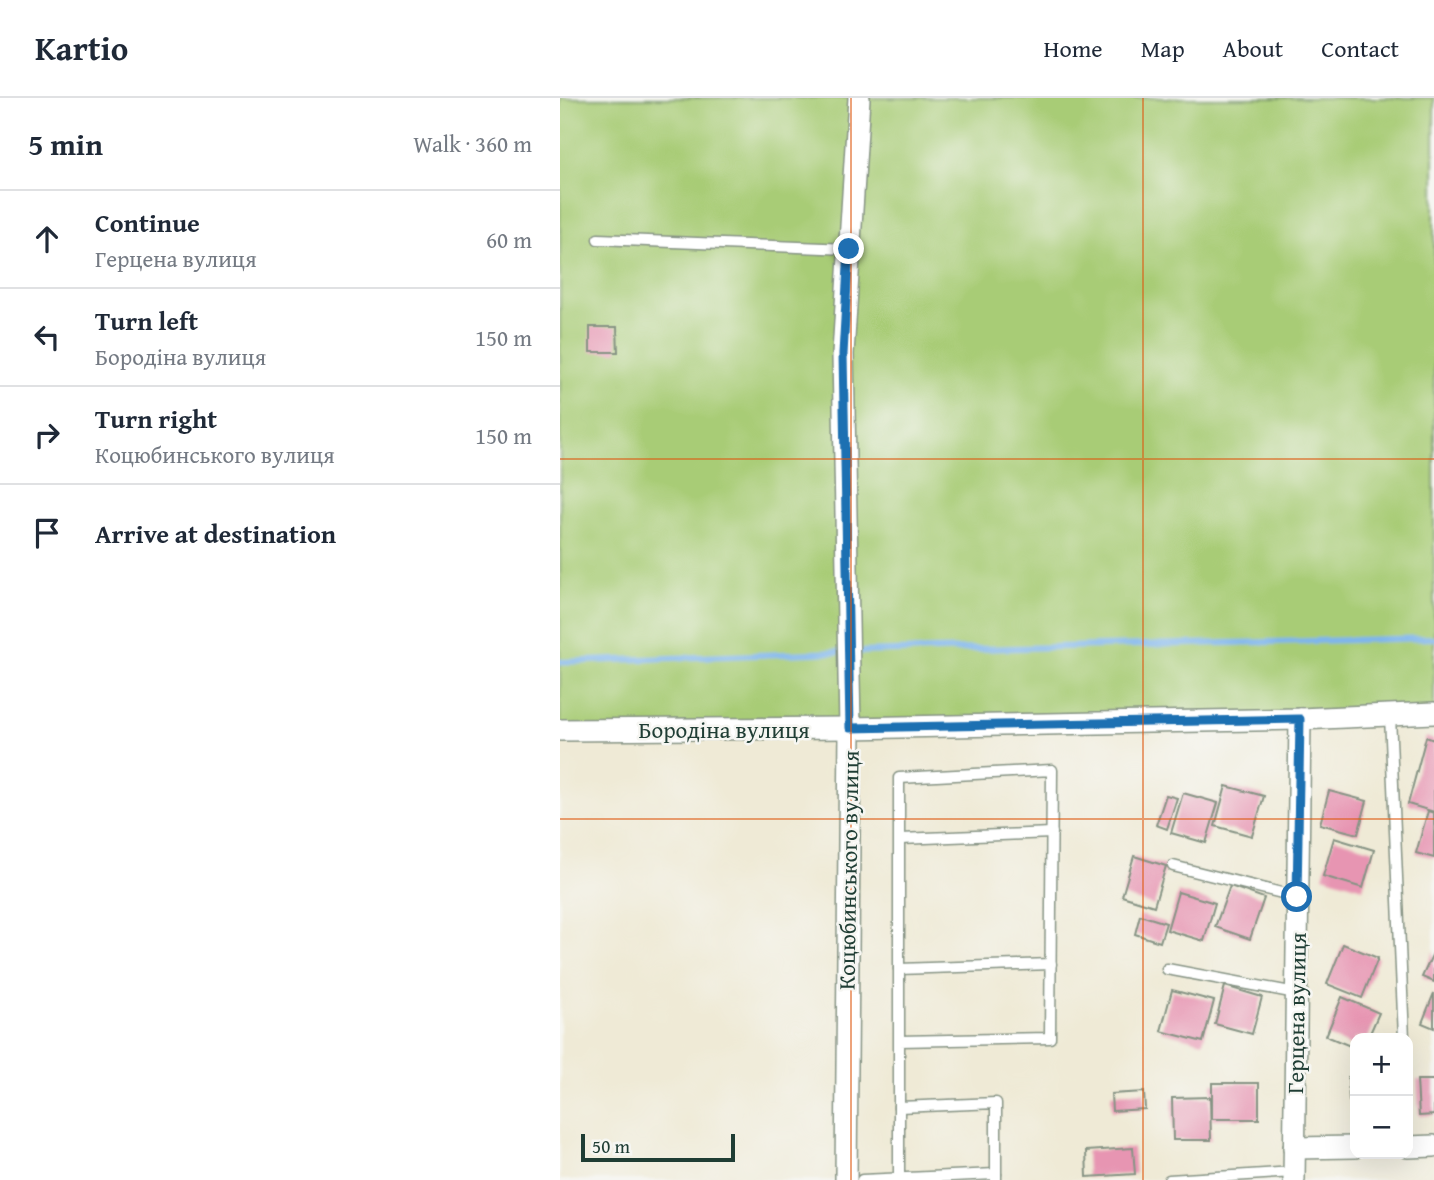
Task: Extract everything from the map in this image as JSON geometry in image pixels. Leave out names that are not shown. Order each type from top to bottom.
[{"type":"street","name":"Коцюбинського вулиця","points":[[846,1180],[850,728],[843,354],[859,98]]},
{"type":"street","name":"Бородіна вулиця","points":[[560,730],[850,728],[1300,719],[1434,713]]},
{"type":"street","name":"Герцена вулиця","points":[[1294,1176],[1300,719]]},
{"type":"street","points":[[1413,1147],[1434,1146]]},
{"type":"street","points":[[1294,1148],[1350,1147]]},
{"type":"lane","points":[[598,239],[849,249]]},
{"type":"lane","points":[[1390,716],[1404,1033]]},
{"type":"lane","points":[[899,1041],[1050,1038],[1052,769],[900,778],[899,970],[899,1041],[899,1178]]},
{"type":"lane","points":[[900,839],[1052,832]]},
{"type":"lane","points":[[1173,866],[1297,897]]},
{"type":"lane","points":[[899,970],[1051,964]]},
{"type":"lane","points":[[1167,968],[1296,993]]},
{"type":"lane","points":[[862,1180],[996,1177],[996,1102],[899,1107]]},
{"type":"lane","points":[[1169,1180],[1294,1176]]},
{"type":"green space","points":[[560,98],[1434,98],[1434,712],[560,730]]},
{"type":"building","points":[[590,327],[617,327],[618,352],[590,352]]},
{"type":"building","points":[[1426,737],[1434,740],[1434,812],[1408,804]]},
{"type":"building","points":[[1226,786],[1264,796],[1252,836],[1215,826]]},
{"type":"building","points":[[1329,791],[1367,801],[1358,834],[1320,824]]},
{"type":"building","points":[[1183,793],[1218,803],[1206,843],[1171,833]]},
{"type":"building","points":[[1166,795],[1177,798],[1167,829],[1156,825]]},
{"type":"building","points":[[1428,811],[1434,813],[1434,858],[1416,853]]},
{"type":"building","points":[[1334,838],[1374,850],[1363,888],[1323,876]]},
{"type":"building","points":[[1134,856],[1166,866],[1154,906],[1122,896]]},
{"type":"building","points":[[1230,886],[1264,898],[1250,939],[1215,927]]},
{"type":"building","points":[[1178,892],[1215,903],[1204,941],[1167,930]]},
{"type":"building","points":[[1140,915],[1166,923],[1160,942],[1135,934]]},
{"type":"building","points":[[1343,944],[1378,958],[1362,998],[1327,984]]},
{"type":"building","points":[[1434,951],[1434,982],[1422,977]]},
{"type":"building","points":[[1225,986],[1262,997],[1252,1034],[1215,1024]]},
{"type":"building","points":[[1172,990],[1214,1001],[1203,1042],[1161,1031]]},
{"type":"building","points":[[1434,993],[1434,1028],[1422,1023]]},
{"type":"building","points":[[1342,997],[1379,1013],[1370,1033],[1350,1033],[1350,1046],[1326,1036]]},
{"type":"building","points":[[1348,1077],[1350,1077],[1350,1101]]},
{"type":"building","points":[[1417,1080],[1434,1080],[1434,1115],[1419,1116]]},
{"type":"building","points":[[1212,1083],[1259,1083],[1259,1119],[1212,1119]]},
{"type":"building","points":[[1144,1092],[1145,1109],[1112,1111],[1111,1094]]},
{"type":"building","points":[[1210,1097],[1211,1140],[1173,1140],[1172,1098]]},
{"type":"building","points":[[1133,1148],[1135,1174],[1087,1177],[1086,1151]]},
{"type":"waterway","points":[[855,652],[1434,638]]},
{"type":"waterway","points":[[560,662],[839,652]]},
{"type":"route","points":[[849,249],[843,354],[850,728],[1300,719],[1297,897]]}]
